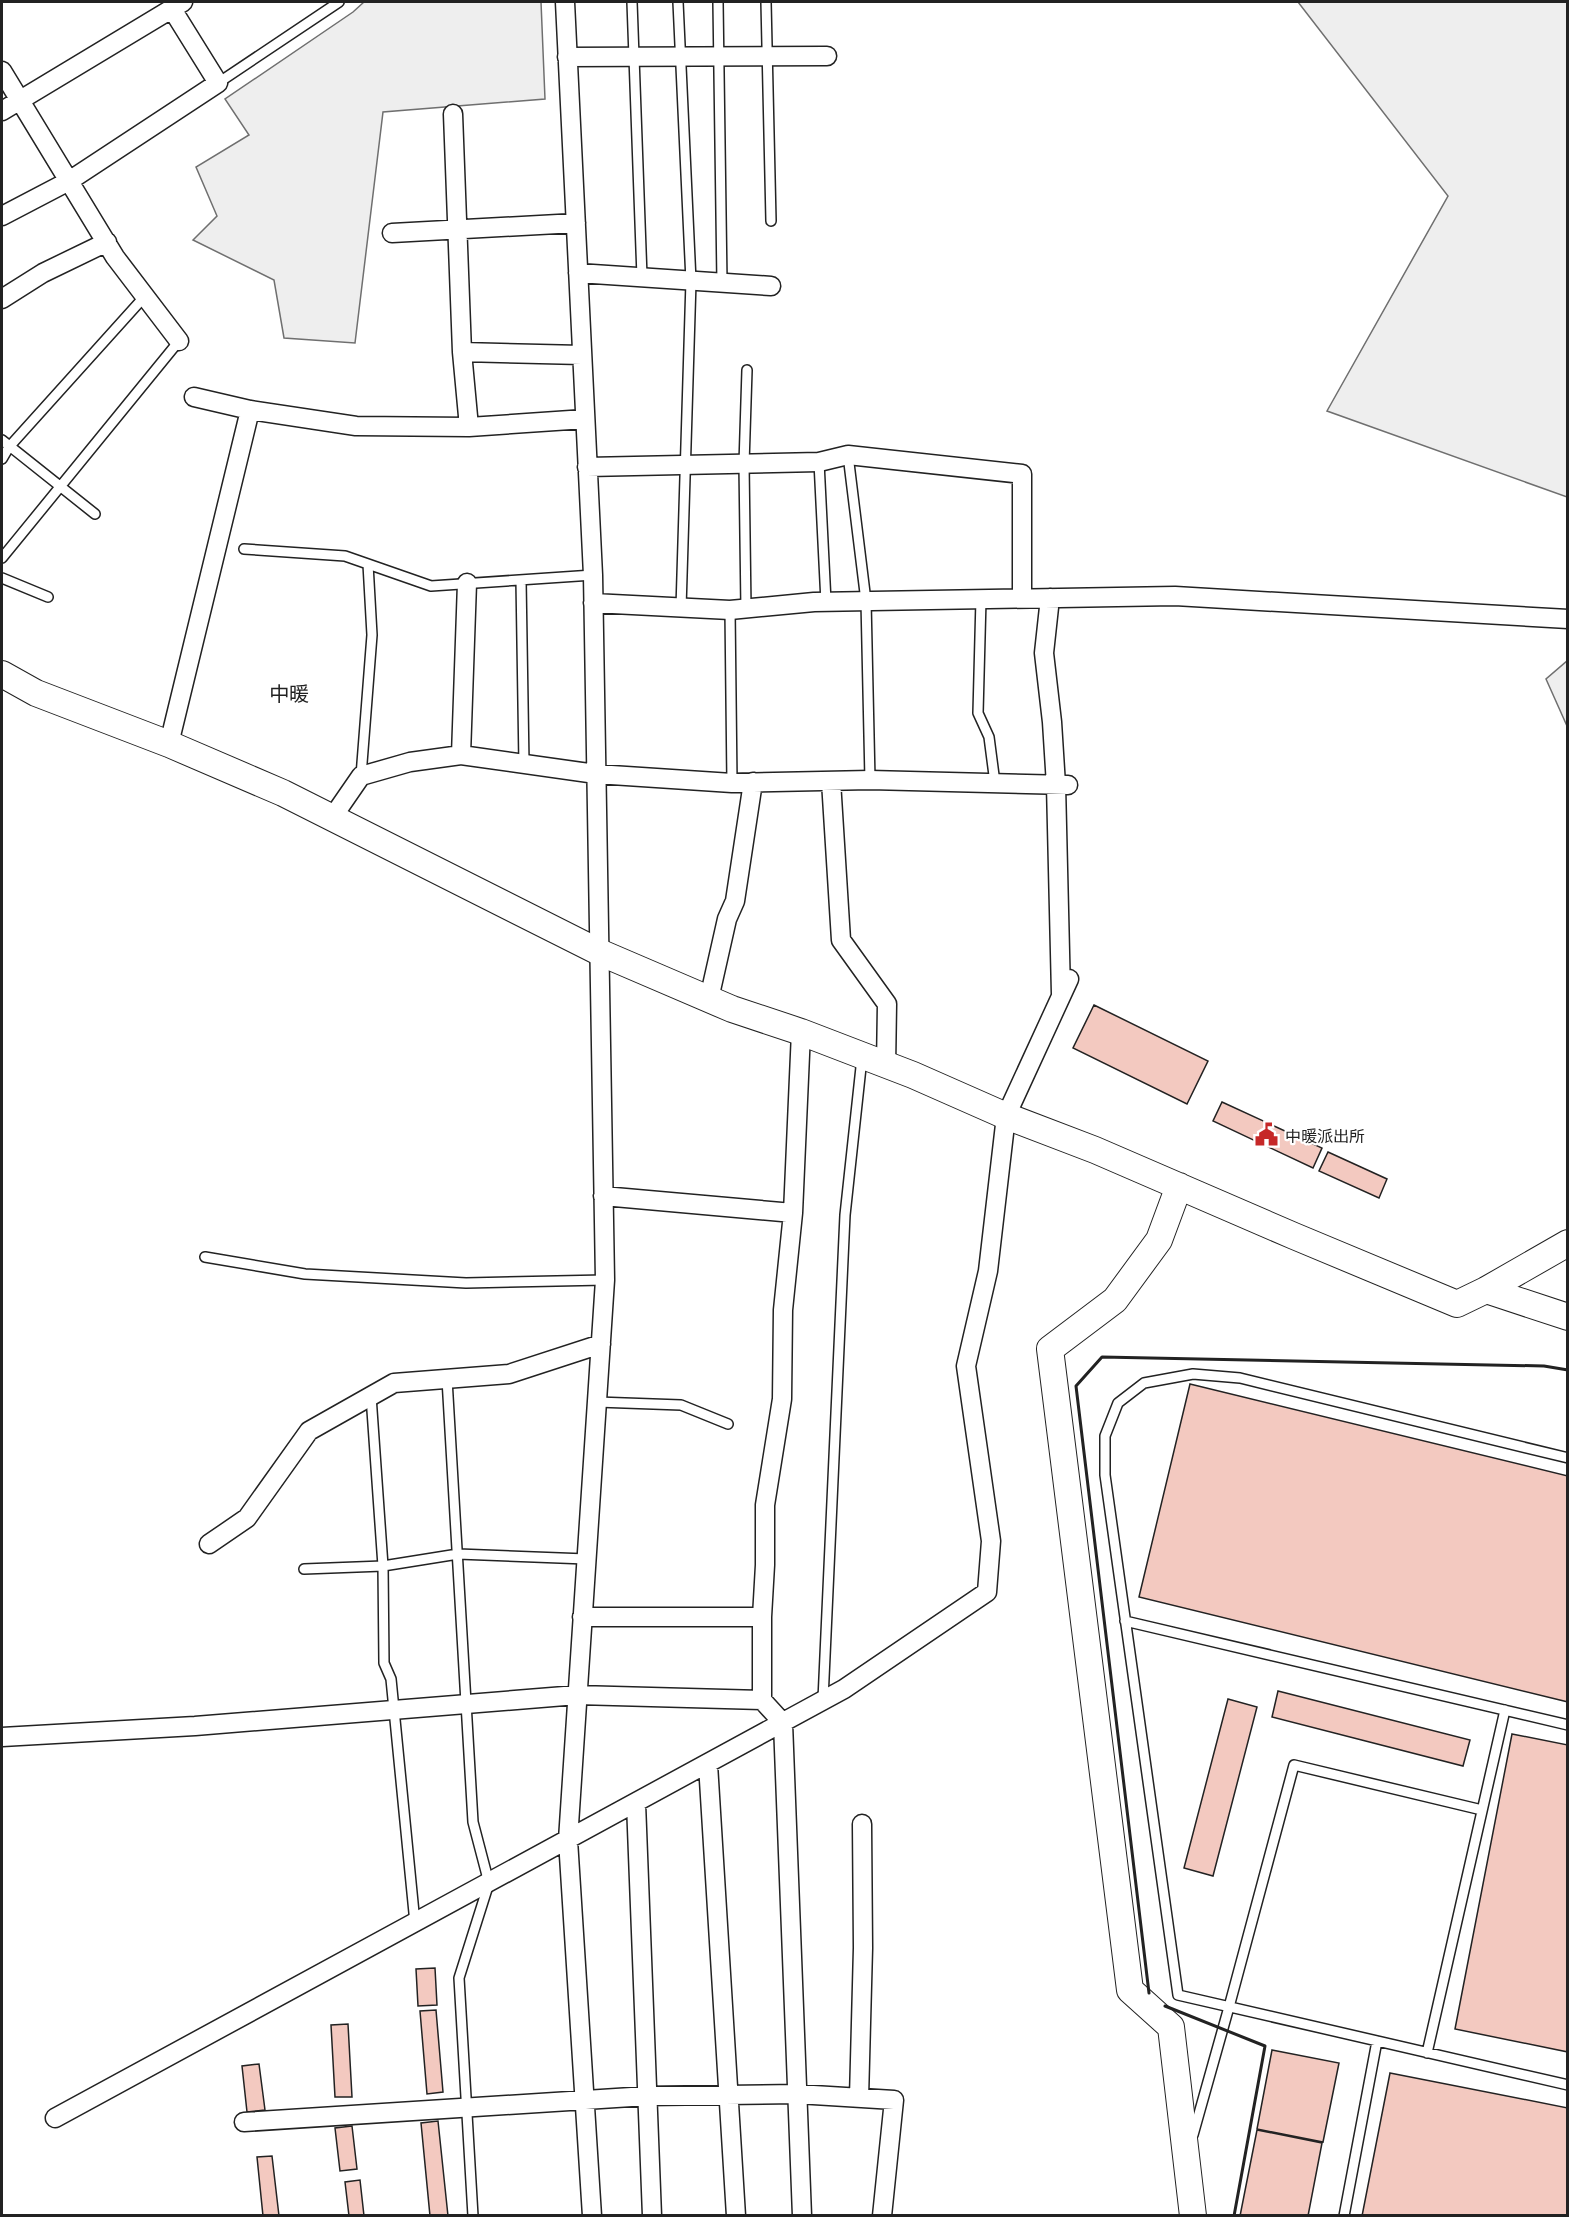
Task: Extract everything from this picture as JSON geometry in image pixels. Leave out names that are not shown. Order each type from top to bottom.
[{"type":"street","points":[[565,2],[593,603],[605,1280],[568,1840],[592,2216]]},
{"type":"street","points":[[2,111],[179,4],[218,83],[69,181],[2,216]]},
{"type":"street","points":[[567,57],[827,56]]},
{"type":"street","points":[[2,71],[106,242],[178,341]]},
{"type":"street","points":[[453,114],[462,352],[469,427]]},
{"type":"street","points":[[392,232],[576,223]]},
{"type":"street","points":[[2,299],[43,273],[106,242]]},
{"type":"street","points":[[578,273],[771,286]]},
{"type":"street","points":[[462,352],[582,355]]},
{"type":"street","points":[[194,397],[250,410],[356,426],[469,427],[585,418]]},
{"type":"street","points":[[169,744],[250,410]]},
{"type":"street","points":[[587,467],[819,462],[848,455],[1022,474],[1022,598]]},
{"type":"street","points":[[461,755],[467,583]]},
{"type":"street","points":[[593,603],[738,610],[826,602],[1175,596],[1568,619]]},
{"type":"street","points":[[1050,598],[1044,653],[1062,785],[1061,997]]},
{"type":"street","points":[[2,674],[36,693],[169,744],[283,793],[599,952],[709,999],[913,1075],[1457,1304],[1568,1243]]},
{"type":"street","points":[[332,818],[361,776],[410,762],[461,755],[596,774],[732,783],[870,780],[1062,785]]},
{"type":"street","points":[[831,781],[841,940],[887,1004],[886,1066]]},
{"type":"street","points":[[709,999],[727,919],[735,902],[753,782]]},
{"type":"street","points":[[55,2118],[823,1701],[987,1592],[991,1541],[966,1366],[988,1271],[1006,1116],[1070,979]]},
{"type":"street","points":[[801,1032],[793,1213],[783,1310],[782,1399],[765,1505],[762,1700],[783,1723],[802,2216]]},
{"type":"street","points":[[1179,1186],[1159,1240],[1115,1300],[1050,1349],[1130,1990],[1171,2027],[1193,2216]]},
{"type":"street","points":[[603,1196],[793,1213]]},
{"type":"street","points":[[1486,1290],[1568,1317]]},
{"type":"street","points":[[209,1544],[247,1518],[309,1431],[394,1383],[509,1374],[601,1344]]},
{"type":"street","points":[[582,1617],[762,1617]]},
{"type":"street","points":[[2,1737],[195,1726],[577,1695],[762,1700]]},
{"type":"street","points":[[708,1764],[736,2216]]},
{"type":"street","points":[[636,1803],[652,2216]]},
{"type":"street","points":[[859,2098],[863,1948],[862,1824]]},
{"type":"street","points":[[244,2122],[585,2102],[647,2096],[797,2094],[894,2100],[882,2216]]},
{"type":"lane","points":[[218,83],[339,2]]},
{"type":"lane","points":[[632,2],[642,277]]},
{"type":"lane","points":[[678,2],[691,281],[681,608]]},
{"type":"lane","points":[[718,2],[722,283]]},
{"type":"lane","points":[[766,2],[771,221]]},
{"type":"lane","points":[[2,459],[9,447],[145,296]]},
{"type":"lane","points":[[2,558],[178,341]]},
{"type":"lane","points":[[732,783],[747,370]]},
{"type":"lane","points":[[2,440],[95,514]]},
{"type":"lane","points":[[848,455],[866,601],[870,780]]},
{"type":"lane","points":[[819,462],[826,602]]},
{"type":"lane","points":[[244,549],[345,556],[431,586],[592,575]]},
{"type":"lane","points":[[361,776],[372,635],[368,564]]},
{"type":"lane","points":[[2,578],[48,597]]},
{"type":"lane","points":[[521,580],[524,764]]},
{"type":"lane","points":[[981,599],[978,713],[989,737],[995,783]]},
{"type":"lane","points":[[823,1701],[845,1215],[862,1056]]},
{"type":"lane","points":[[205,1257],[305,1274],[466,1283],[605,1280]]},
{"type":"lane","points":[[1568,1458],[1240,1378],[1193,1374],[1144,1383],[1118,1402],[1105,1436],[1105,1475],[1178,1995],[1568,2085]]},
{"type":"lane","points":[[447,1379],[473,1822],[489,1883],[459,1978],[473,2216]]},
{"type":"lane","points":[[371,1396],[383,1566],[384,1663],[391,1679],[415,1923]]},
{"type":"lane","points":[[597,1402],[681,1405],[728,1424]]},
{"type":"lane","points":[[304,1569],[383,1566],[458,1554],[586,1559]]},
{"type":"lane","points":[[1125,1621],[1568,1725]]},
{"type":"lane","points":[[1427,2053],[1504,1710]]},
{"type":"lane","points":[[1186,2157],[1294,1765],[1482,1810]]},
{"type":"lane","points":[[1344,2216],[1377,2041]]},
{"type":"shaded area","points":[[364,2],[541,2],[545,99],[383,112],[355,343],[284,338],[274,280],[193,240],[217,216],[196,167],[249,135],[225,99],[353,12]]},
{"type":"shaded area","points":[[1298,2],[1567,2],[1567,497],[1327,411],[1448,196]]},
{"type":"shaded area","points":[[1567,661],[1567,726],[1546,679]]},
{"type":"building","points":[[1094,1005],[1208,1061],[1187,1104],[1073,1048]]},
{"type":"building","name":"中暖派出所","points":[[1222,1102],[1322,1148],[1313,1168],[1213,1121]]},
{"type":"building","points":[[1328,1152],[1387,1179],[1379,1198],[1319,1171]]},
{"type":"building","points":[[1190,1384],[1568,1476],[1568,1702],[1139,1597]]},
{"type":"building","points":[[1278,1691],[1470,1740],[1463,1766],[1272,1717]]},
{"type":"building","points":[[1228,1699],[1257,1707],[1213,1876],[1184,1868]]},
{"type":"building","points":[[1512,1734],[1568,1745],[1568,2052],[1455,2029]]},
{"type":"building","points":[[435,1968],[437,2005],[418,2006],[416,1969]]},
{"type":"building","points":[[436,2010],[443,2092],[427,2094],[420,2011]]},
{"type":"building","points":[[348,2024],[352,2097],[335,2097],[331,2025]]},
{"type":"building","points":[[1272,2050],[1339,2063],[1323,2142],[1257,2129]]},
{"type":"building","points":[[259,2064],[265,2110],[247,2112],[242,2066]]},
{"type":"building","points":[[1390,2073],[1568,2108],[1568,2216],[1362,2216]]},
{"type":"building","points":[[438,2121],[448,2216],[430,2216],[421,2123]]},
{"type":"building","points":[[352,2126],[357,2169],[340,2171],[335,2128]]},
{"type":"building","points":[[1257,2130],[1322,2143],[1308,2216],[1240,2216]]},
{"type":"building","points":[[272,2156],[279,2216],[263,2216],[257,2157]]},
{"type":"building","points":[[360,2180],[364,2216],[349,2216],[345,2182]]},
{"type":"wall","points":[[1149,1993],[1076,1386],[1102,1357],[1544,1366],[1568,1370]]},
{"type":"wall","points":[[1165,2006],[1265,2046],[1234,2216]]},
{"type":"place","name":"中暖派出所","points":[[1267,1135]]},
{"type":"district","name":"中暖","points":[[289,692]]}]
